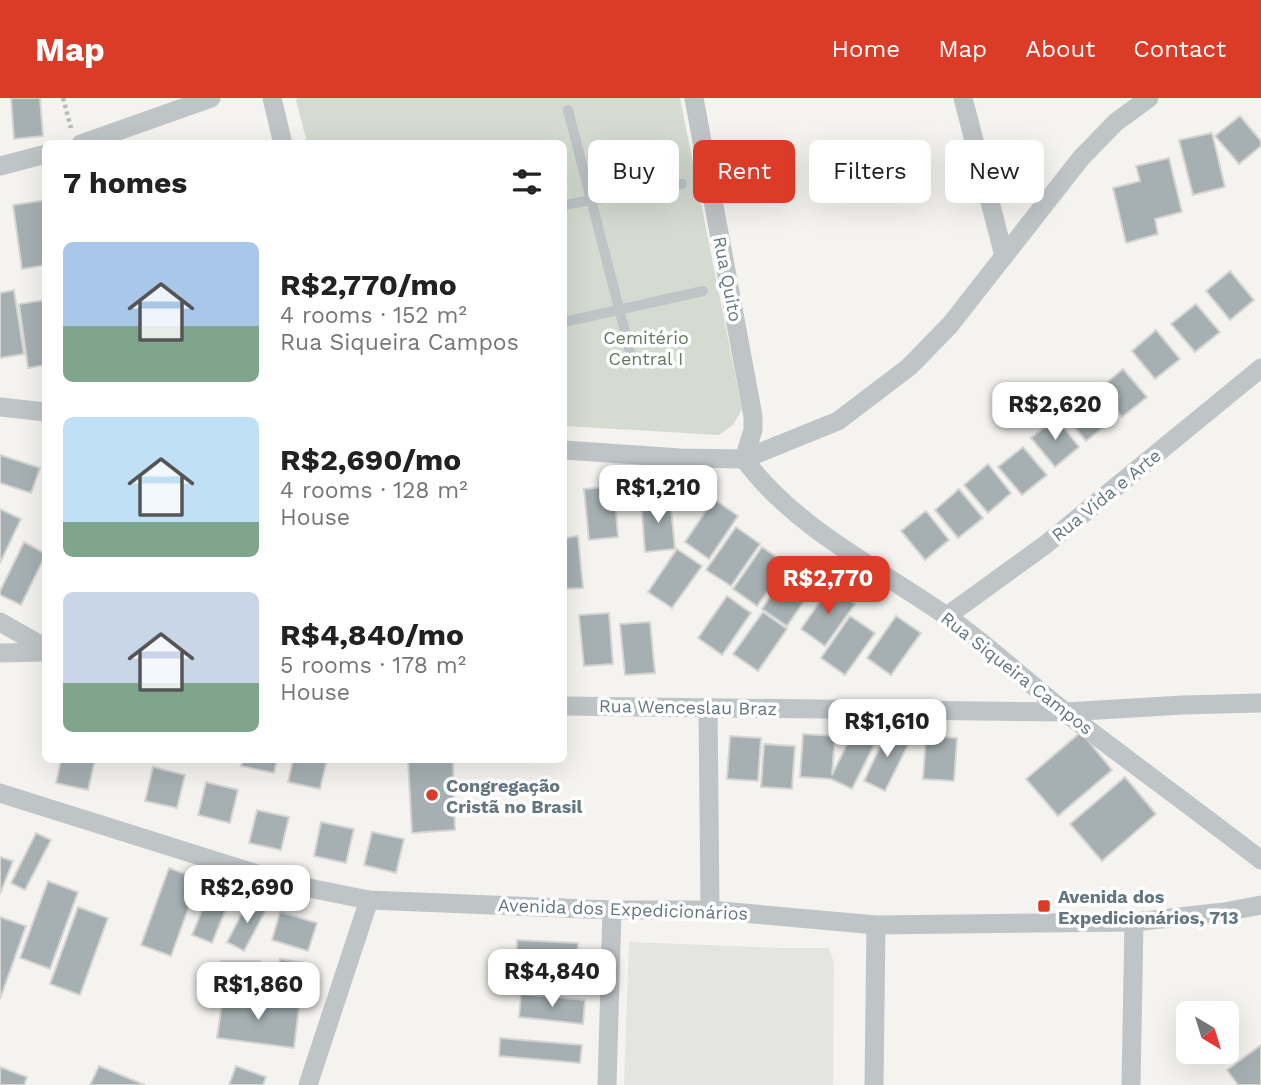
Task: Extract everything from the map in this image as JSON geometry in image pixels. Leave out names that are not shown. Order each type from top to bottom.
[{"type":"street","points":[[77,138],[211,98]]},
{"type":"street","points":[[272,98],[282,140]]},
{"type":"street","name":"Rua Quito","points":[[694,98],[753,416],[753,430],[744,459]]},
{"type":"street","points":[[963,98],[1004,256]]},
{"type":"street","points":[[567,450],[680,458],[744,459],[838,421],[909,367],[950,325],[1081,158],[1116,122],[1149,98]]},
{"type":"street","points":[[0,166],[42,154]]},
{"type":"street","name":"Rua Vida e Arte","points":[[947,616],[1045,545],[1261,368]]},
{"type":"street","points":[[0,407],[42,412]]},
{"type":"street","name":"Rua Siqueira Campos","points":[[744,459],[758,478],[787,505],[839,545],[947,616],[1065,712],[1261,860]]},
{"type":"street","points":[[0,622],[42,648]]},
{"type":"street","points":[[0,653],[42,650]]},
{"type":"street","name":"Rua Wenceslau Braz","points":[[567,706],[1065,712],[1261,703]]},
{"type":"street","points":[[708,707],[710,910]]},
{"type":"street","name":"Avenida dos Expedicionários","points":[[0,793],[289,884],[369,900],[710,910],[876,925],[1134,922],[1261,905]]},
{"type":"street","points":[[308,1085],[369,900]]},
{"type":"street","points":[[607,1085],[612,909]]},
{"type":"street","points":[[1130,1085],[1134,922]]},
{"type":"street","points":[[874,1085],[876,925]]},
{"type":"lane","points":[[568,110],[588,187]]},
{"type":"lane","points":[[567,204],[588,200]]},
{"type":"lane","points":[[592,203],[632,359]]},
{"type":"lane","points":[[567,321],[703,291]]},
{"type":"path","points":[[64,98],[77,138]]},
{"type":"shaded area","points":[[629,942],[829,948],[834,963],[833,1085],[624,1085]]},
{"type":"green space","name":"Cemitério Central I","points":[[298,98],[680,98],[693,163],[693,203],[701,203],[742,409],[733,425],[719,435],[567,426],[567,140],[306,140],[296,100]]},
{"type":"building","points":[[11,98],[40,98],[43,136],[14,139]]},
{"type":"building","points":[[1240,116],[1261,141],[1261,146],[1239,164],[1215,136]]},
{"type":"building","points":[[1212,133],[1225,187],[1193,195],[1179,140]]},
{"type":"building","points":[[1169,158],[1182,212],[1155,219],[1158,234],[1126,243],[1113,188],[1140,181],[1136,166]]},
{"type":"building","points":[[42,201],[42,266],[22,269],[13,205]]},
{"type":"building","points":[[1230,271],[1254,300],[1230,320],[1206,291]]},
{"type":"building","points":[[14,290],[24,354],[0,358],[0,293]]},
{"type":"building","points":[[42,301],[42,366],[28,368],[19,304]]},
{"type":"building","points":[[1196,304],[1220,332],[1195,352],[1171,324]]},
{"type":"building","points":[[1156,330],[1180,359],[1155,379],[1132,351]]},
{"type":"building","points":[[1123,369],[1147,397],[1122,417],[1099,389]]},
{"type":"building","points":[[1087,392],[1111,421],[1086,441],[1063,413]]},
{"type":"building","points":[[1056,418],[1079,447],[1055,467],[1031,438]]},
{"type":"building","points":[[1023,447],[1047,475],[1022,495],[998,467]]},
{"type":"building","points":[[0,455],[40,468],[31,493],[0,483]]},
{"type":"building","points":[[988,464],[1011,493],[988,513],[964,485]]},
{"type":"building","points":[[614,486],[618,537],[589,540],[584,489]]},
{"type":"building","points":[[959,489],[983,518],[958,538],[935,510]]},
{"type":"building","points":[[670,498],[675,549],[645,552],[641,500]]},
{"type":"building","points":[[714,499],[738,516],[709,559],[685,542]]},
{"type":"building","points":[[0,509],[21,519],[0,563]]},
{"type":"building","points":[[926,511],[949,540],[925,560],[901,531]]},
{"type":"building","points":[[736,527],[760,544],[731,586],[706,570]]},
{"type":"building","points":[[578,536],[583,588],[567,589],[567,538]]},
{"type":"building","points":[[24,542],[42,552],[42,562],[21,605],[0,595]]},
{"type":"building","points":[[762,547],[787,564],[757,606],[733,589]]},
{"type":"building","points":[[677,549],[702,566],[672,608],[648,592]]},
{"type":"building","points":[[792,566],[816,583],[787,626],[762,609]]},
{"type":"building","points":[[830,587],[855,604],[825,646],[801,629]]},
{"type":"building","points":[[727,596],[751,613],[722,655],[698,638]]},
{"type":"building","points":[[763,612],[787,629],[758,671],[733,654]]},
{"type":"building","points":[[609,613],[613,664],[584,666],[579,615]]},
{"type":"building","points":[[850,616],[875,633],[845,675],[821,658]]},
{"type":"building","points":[[896,616],[921,633],[891,675],[867,658]]},
{"type":"building","points":[[650,622],[655,673],[625,675],[620,624]]},
{"type":"building","points":[[856,726],[878,737],[852,789],[831,779],[800,777],[803,734],[835,736],[832,775]]},
{"type":"building","points":[[889,728],[911,739],[885,791],[864,781]]},
{"type":"building","points":[[1081,732],[1112,770],[1058,816],[1026,779]]},
{"type":"building","points":[[730,736],[761,738],[758,781],[727,779]]},
{"type":"building","points":[[926,736],[957,738],[954,781],[923,779]]},
{"type":"building","points":[[764,744],[795,746],[792,789],[761,787]]},
{"type":"building","points":[[60,763],[94,763],[88,790],[56,783]]},
{"type":"building","points":[[242,763],[276,763],[274,773],[241,766]]},
{"type":"building","points":[[292,763],[326,763],[320,789],[288,782]]},
{"type":"building","name":"Congregação Cristã no Brasil","points":[[408,763],[453,763],[455,830],[412,833]]},
{"type":"building","points":[[153,767],[185,775],[177,808],[145,801]]},
{"type":"building","points":[[1125,777],[1156,814],[1102,861],[1070,824]]},
{"type":"building","points":[[206,782],[238,790],[230,823],[198,815]]},
{"type":"building","points":[[257,810],[289,817],[281,850],[249,843]]},
{"type":"building","points":[[321,822],[354,829],[346,863],[314,856]]},
{"type":"building","points":[[372,832],[404,839],[396,873],[364,865]]},
{"type":"building","points":[[36,833],[51,840],[25,890],[11,883]]},
{"type":"building","points":[[0,857],[13,861],[0,894]]},
{"type":"building","points":[[169,868],[199,879],[171,956],[141,945]]},
{"type":"building","points":[[48,881],[78,892],[50,969],[20,958]]},
{"type":"building","points":[[208,896],[228,904],[212,943],[192,935]]},
{"type":"building","points":[[250,898],[267,908],[244,951],[227,942]]},
{"type":"building","points":[[78,907],[108,918],[80,995],[50,984]]},
{"type":"building","points":[[280,912],[317,923],[308,951],[272,940]]},
{"type":"building","points":[[0,917],[26,926],[0,999]]},
{"type":"building","points":[[517,940],[578,943],[576,985],[516,983]]},
{"type":"building","points":[[280,959],[306,963],[303,985],[277,981]]},
{"type":"building","points":[[221,961],[260,961],[259,987],[221,987]]},
{"type":"building","points":[[521,994],[585,1000],[583,1024],[519,1017]]},
{"type":"building","points":[[223,996],[299,1007],[294,1048],[217,1038]]},
{"type":"building","points":[[500,1038],[582,1045],[580,1063],[499,1056]]},
{"type":"building","points":[[1261,1045],[1261,1085],[1238,1085],[1227,1070],[1239,1064],[1239,1061]]},
{"type":"building","points":[[99,1066],[145,1085],[90,1085]]},
{"type":"building","points":[[236,1066],[266,1077],[263,1085],[229,1085]]},
{"type":"building","points":[[0,1067],[27,1077],[24,1085],[0,1085]]},
{"type":"place","name":"Congregação Cristã no Brasil","points":[[432,795]]},
{"type":"place","name":"Avenida dos Expedicionários, 713","points":[[1044,906]]}]
